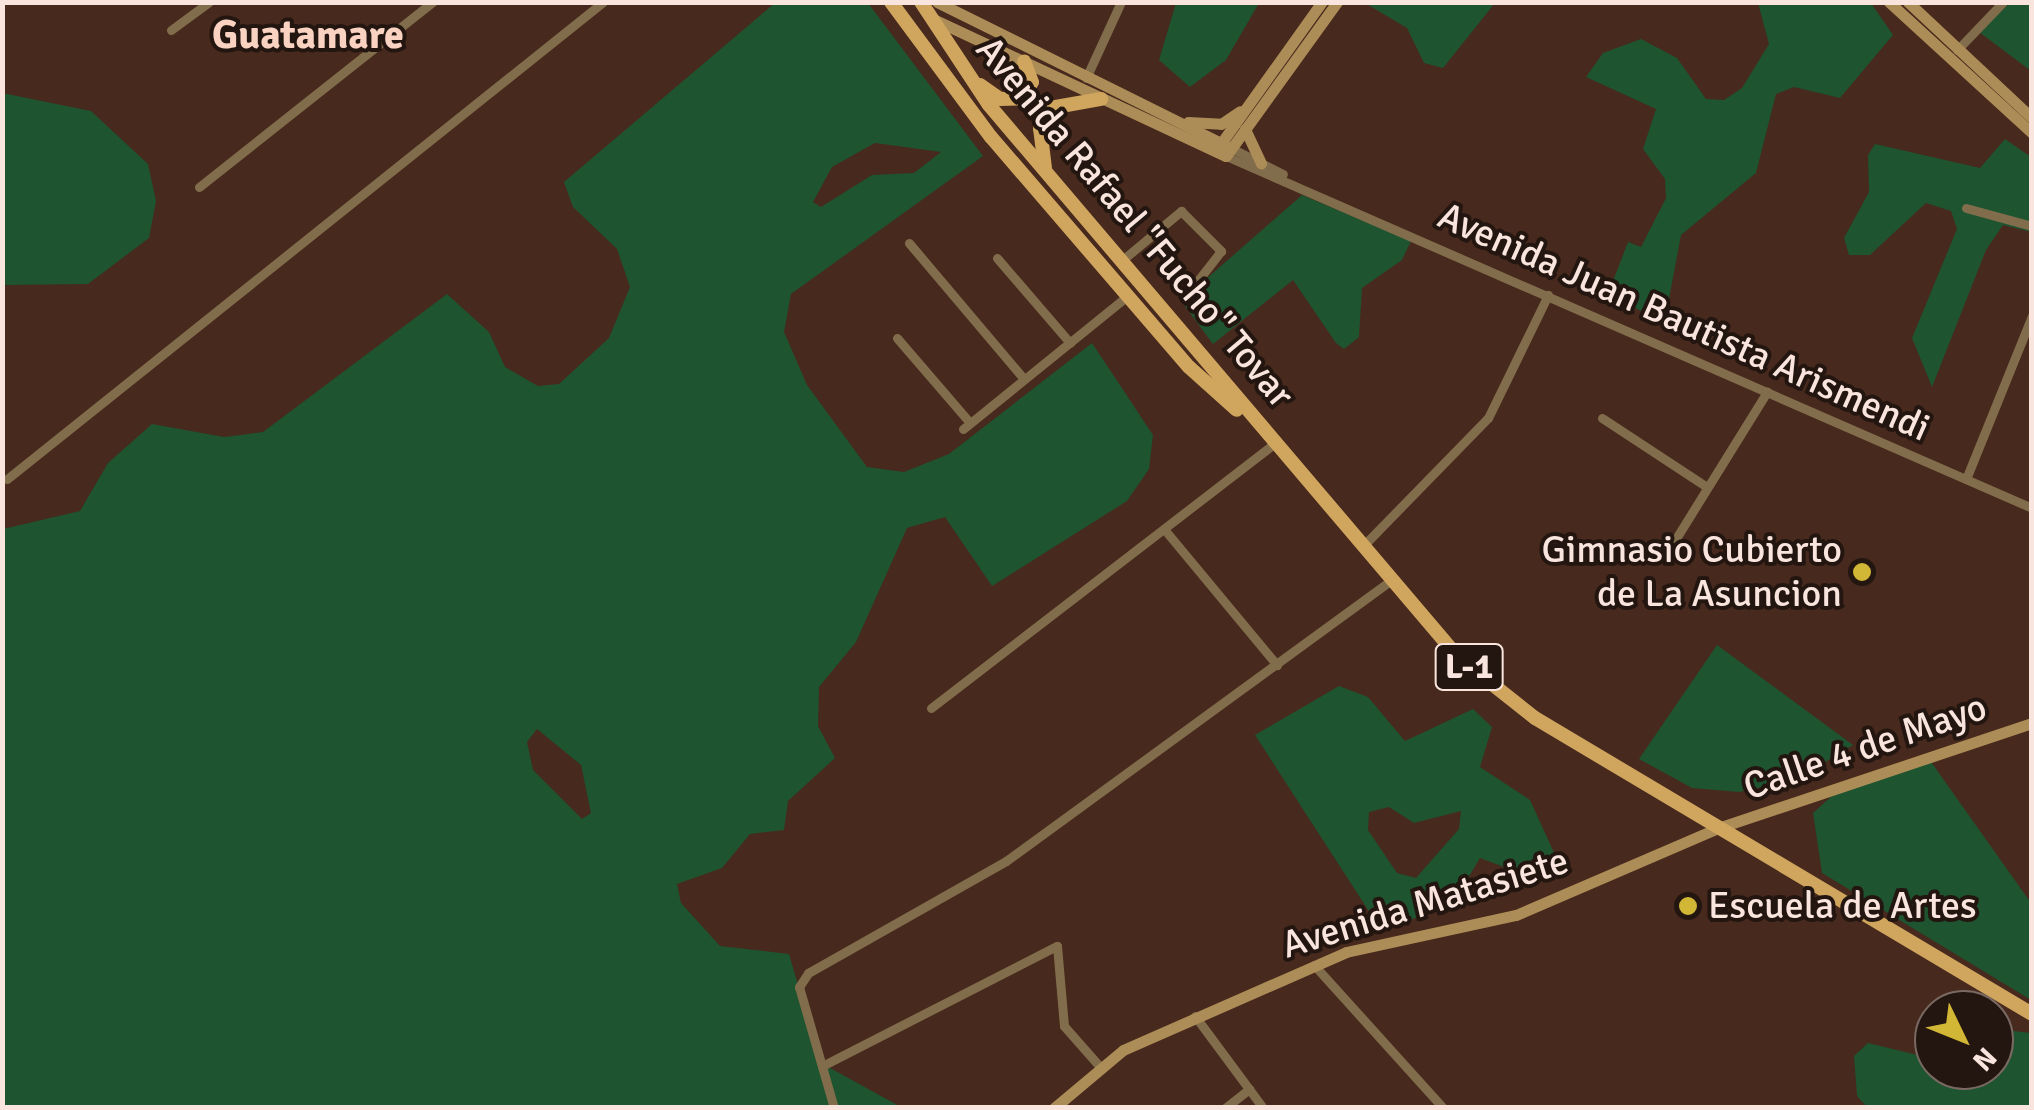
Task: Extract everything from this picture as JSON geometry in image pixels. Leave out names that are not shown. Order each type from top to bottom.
[{"type":"main road","name":"Avenida Rafael \"Fucho\" Tovar","points":[[891,2],[1127,296],[1275,443]]},
{"type":"main road","points":[[900,2],[929,17]]},
{"type":"main road","name":"Avenida Rafael \"Fucho\" Tovar","points":[[921,2],[967,76],[1052,182],[1275,443]]},
{"type":"main road","points":[[967,76],[1016,100],[1032,82],[1024,62]]},
{"type":"main road","points":[[1052,182],[1041,158],[1050,108],[1101,99]]},
{"type":"main road","name":"L-1","points":[[1275,443],[1388,582],[1505,698],[2032,1014]]},
{"type":"street","points":[[171,30],[209,2]]},
{"type":"street","points":[[199,187],[432,2]]},
{"type":"street","points":[[6,479],[603,2]]},
{"type":"street","points":[[1086,78],[1122,2]]},
{"type":"street","points":[[1223,150],[1248,105],[1322,2]]},
{"type":"street","points":[[1223,150],[1246,126],[1337,2]]},
{"type":"street","points":[[1889,2],[2032,133]]},
{"type":"street","points":[[1908,2],[2032,118]]},
{"type":"street","points":[[1957,50],[2003,2]]},
{"type":"street","name":"Avenida Juan Bautista Arismendi","points":[[945,5],[1179,122],[1223,150],[1262,163],[1312,190]]},
{"type":"street","name":"Avenida Juan Bautista Arismendi","points":[[929,17],[1101,99],[2032,508]]},
{"type":"street","points":[[1179,122],[1221,124],[1248,105]]},
{"type":"street","points":[[1246,126],[1248,150],[1262,163]]},
{"type":"street","points":[[1966,208],[2032,226]]},
{"type":"street","points":[[1120,262],[1181,211],[1221,250],[1196,282]]},
{"type":"street","points":[[909,244],[1024,380]]},
{"type":"street","points":[[997,258],[1070,343]]},
{"type":"street","points":[[898,338],[966,426],[1127,296]]},
{"type":"street","points":[[1360,549],[1488,418],[1548,296]]},
{"type":"street","points":[[1966,479],[2032,316]]},
{"type":"street","points":[[1667,553],[1766,392]]},
{"type":"street","points":[[1602,418],[1707,487]]},
{"type":"street","points":[[932,708],[1275,443]]},
{"type":"street","points":[[1164,529],[1277,665]]},
{"type":"street","points":[[834,1108],[799,988],[808,972],[1006,862],[1388,582]]},
{"type":"street","name":"Calle 4 de Mayo","points":[[1718,828],[2032,723]]},
{"type":"street","name":"Avenida Matasiete","points":[[1054,1108],[1101,1068],[1194,1016],[1314,966],[1516,915],[1718,828]]},
{"type":"street","points":[[822,1066],[1057,946],[1064,1026],[1101,1068]]},
{"type":"street","points":[[1314,966],[1443,1108]]},
{"type":"street","points":[[1194,1016],[1262,1108]]},
{"type":"street","points":[[1225,1108],[1248,1089]]},
{"type":"green space","points":[[775,3],[868,3],[983,156],[791,294],[784,332],[807,385],[867,467],[904,472],[949,454],[1092,343],[1153,435],[1149,469],[1127,501],[992,586],[945,517],[907,528],[856,642],[819,687],[818,726],[835,758],[788,801],[784,830],[750,834],[722,868],[677,884],[681,903],[720,946],[789,954],[821,1063],[901,1107],[3,1107],[3,529],[80,511],[108,463],[152,424],[224,437],[263,432],[447,294],[489,332],[505,367],[538,386],[559,384],[609,338],[630,287],[617,249],[573,207],[564,182]],"holes":[[[875,143],[941,152],[914,173],[872,175],[821,207],[813,202],[832,167]],[[537,729],[581,765],[591,813],[582,819],[533,770],[527,742]]]},
{"type":"green space","points":[[1176,3],[1259,3],[1226,60],[1190,87],[1159,60]]},
{"type":"green space","points":[[1365,3],[1495,3],[1443,68],[1424,63],[1407,28]]},
{"type":"green space","points":[[1758,3],[1871,3],[1893,35],[1840,98],[1794,87],[1776,94],[1756,173],[1681,235],[1669,299],[1643,312],[1608,294],[1628,242],[1641,247],[1666,198],[1665,179],[1643,149],[1656,109],[1586,77],[1603,53],[1641,39],[1677,58],[1706,99],[1724,100],[1742,88],[1769,44]]},
{"type":"green space","points":[[2010,3],[2031,3],[2031,71],[1979,32]]},
{"type":"green space","points":[[2,93],[91,111],[148,164],[156,201],[149,238],[88,284],[3,285]]},
{"type":"green space","points":[[2005,139],[2031,157],[2031,232],[2003,225],[1986,250],[1932,387],[1912,338],[1957,229],[1951,211],[1926,203],[1870,255],[1849,255],[1844,238],[1869,192],[1868,155],[1875,144],[1980,168]]},
{"type":"green space","points":[[1302,195],[1411,241],[1402,260],[1362,288],[1359,337],[1344,349],[1336,343],[1293,280],[1213,344],[1181,301]]},
{"type":"green space","points":[[1717,645],[1853,745],[1798,779],[1739,792],[1692,788],[1639,759]]},
{"type":"green space","points":[[1339,686],[1368,697],[1405,741],[1473,709],[1492,727],[1480,767],[1530,800],[1556,857],[1552,875],[1533,878],[1480,858],[1452,905],[1381,930],[1255,735]],"holes":[[[1389,807],[1414,823],[1461,811],[1459,829],[1416,878],[1397,873],[1368,830],[1369,812]]]},
{"type":"green space","points":[[1929,759],[2031,903],[2031,1000],[1822,873],[1813,813],[1835,793]]},
{"type":"green space","points":[[2014,1031],[2031,1033],[2031,1107],[1867,1107],[1857,1096],[1854,1056],[1868,1043],[1914,1054],[1914,1090],[2014,1090]]},
{"type":"place","name":"Gimnasio Cubierto de La Asuncion","points":[[1862,572]]},
{"type":"place","name":"Escuela de Artes","points":[[1688,906]]},
{"type":"district","name":"Guatamare","points":[[308,35]]}]
